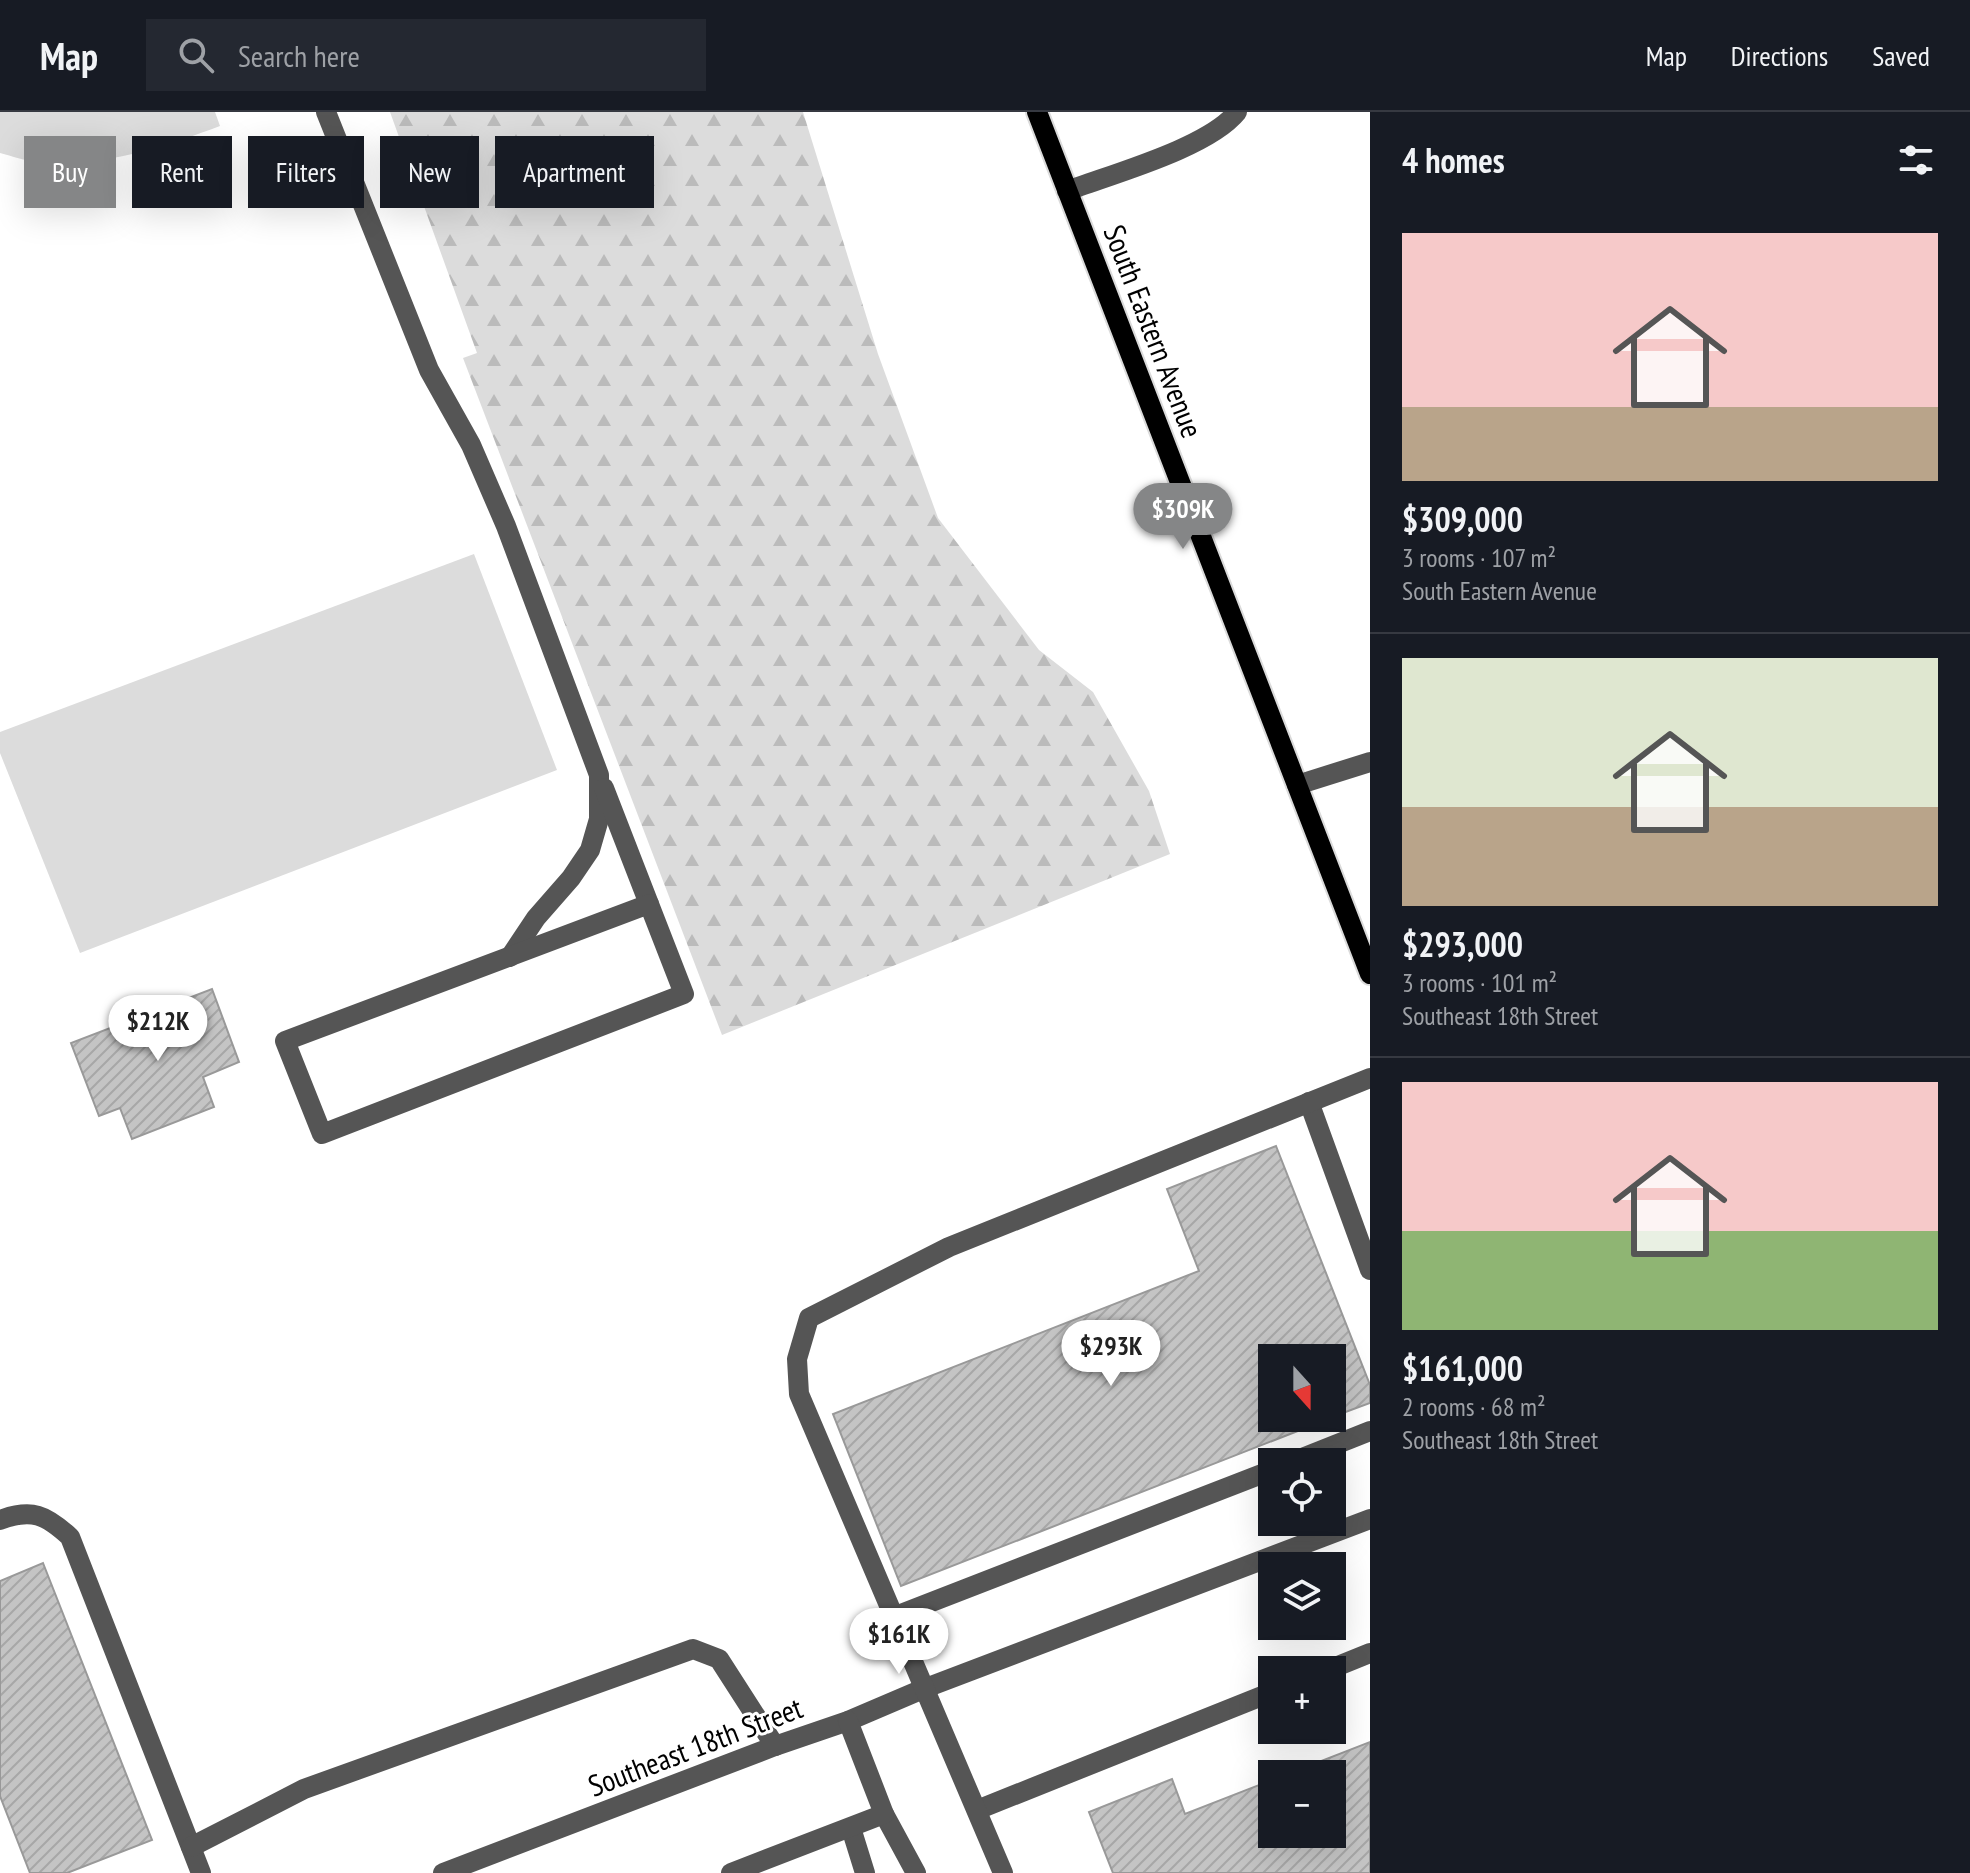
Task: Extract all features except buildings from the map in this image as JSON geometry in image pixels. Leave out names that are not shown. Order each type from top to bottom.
[{"type":"main road","name":"South Eastern Avenue","points":[[1037,112],[1370,974]]},
{"type":"street","points":[[326,112],[429,370],[471,445],[506,526],[684,994],[322,1134],[285,1041],[649,904]]},
{"type":"street","points":[[1067,191],[1176,150],[1227,124],[1237,112]]},
{"type":"street","points":[[1297,785],[1370,762]]},
{"type":"street","points":[[510,957],[536,918],[571,878],[590,850],[599,819],[599,775]]},
{"type":"street","points":[[1003,1873],[799,1394],[797,1359],[809,1318],[949,1247],[1370,1078]]},
{"type":"street","points":[[1309,1102],[1370,1270]]},
{"type":"street","points":[[1328,1448],[1370,1431]]},
{"type":"street","points":[[893,1617],[1258,1475]]},
{"type":"street","points":[[0,1520],[18,1513],[48,1517],[70,1537],[201,1873]]},
{"type":"street","name":"Southeast 18th Street","points":[[1346,1524],[1370,1519]]},
{"type":"street","name":"Southeast 18th Street","points":[[443,1873],[848,1721],[1306,1536]]},
{"type":"street","points":[[191,1847],[304,1789],[693,1649],[719,1659],[775,1746]]},
{"type":"street","points":[[1346,1663],[1370,1653]]},
{"type":"street","points":[[977,1810],[1258,1698]]},
{"type":"street","points":[[848,1721],[884,1814],[916,1873]]},
{"type":"street","points":[[731,1873],[884,1814]]},
{"type":"street","points":[[851,1828],[865,1873]]},
{"type":"green space","points":[[0,112],[215,112],[220,126],[191,136],[132,136],[132,154],[116,157],[116,136],[24,136],[24,160],[0,153]]},
{"type":"green space","points":[[390,112],[803,112],[878,354],[938,518],[1039,650],[1093,692],[1149,791],[1170,854],[722,1035],[463,358],[477,353],[425,208],[479,208],[479,136],[399,136]]},
{"type":"green space","points":[[474,554],[557,770],[80,953],[0,753],[0,732]]}]
